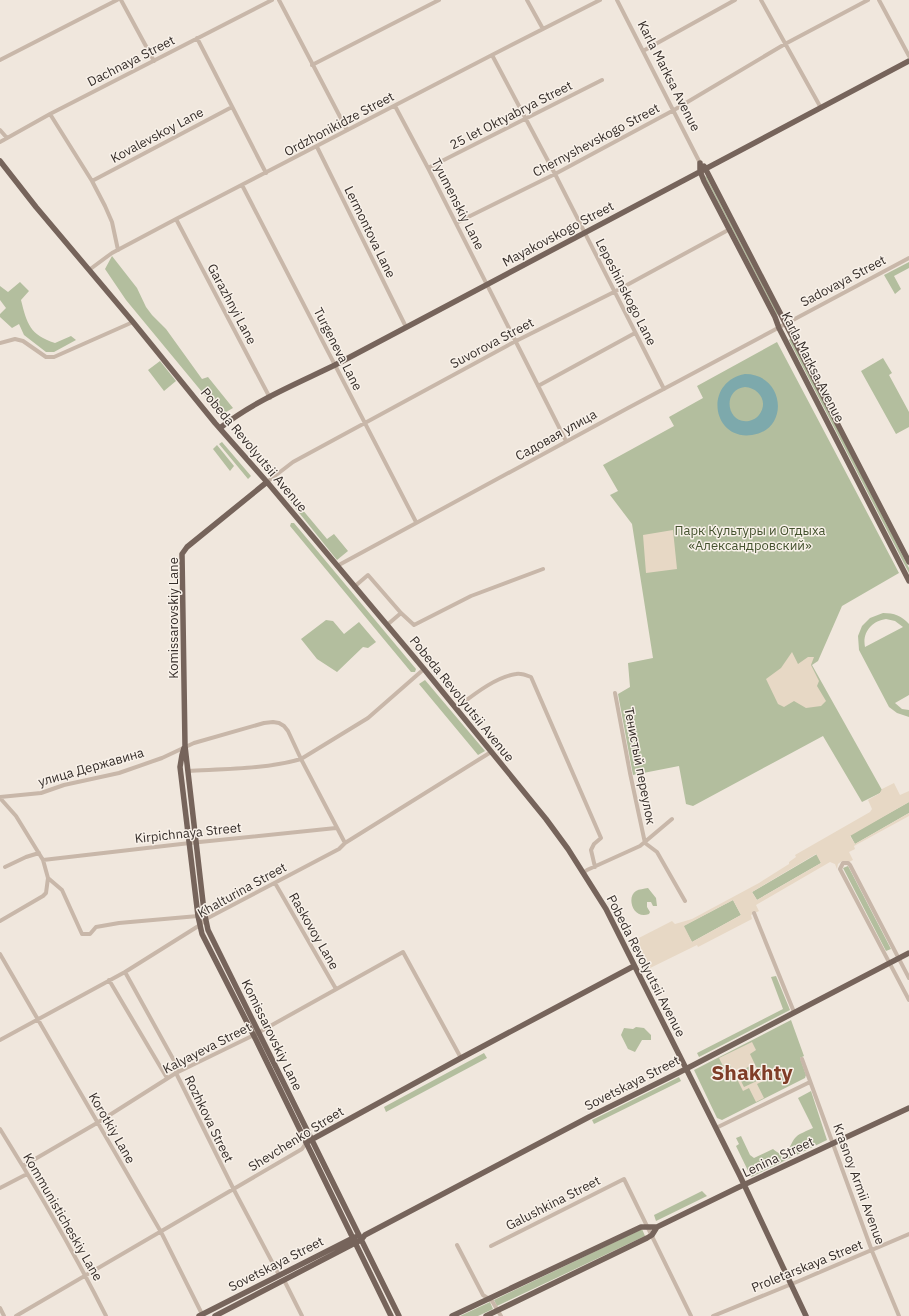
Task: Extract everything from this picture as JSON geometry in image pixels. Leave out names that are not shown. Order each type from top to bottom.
[{"type":"main road","name":"Mayakovskogo Street","points":[[220,428],[238,415],[270,398],[909,62]]},
{"type":"main road","name":"Pobeda Revolyutsii Avenue","points":[[0,161],[220,428],[424,669],[546,819],[606,909],[716,1128],[806,1316]]},
{"type":"main road","name":"Karla Marksa Avenue","points":[[700,163],[706,168],[909,562]]},
{"type":"main road","name":"Karla Marksa Avenue","points":[[700,163],[700,171],[909,581]]},
{"type":"main road","name":"Komissarovskiy Lane","points":[[267,482],[187,547],[182,554],[185,746],[206,919],[208,930],[257,1034],[306,1144],[359,1238],[391,1316]]},
{"type":"main road","name":"Komissarovskiy Lane","points":[[185,746],[180,767],[198,916],[202,934],[257,1034],[399,1316]]},
{"type":"main road","name":"Sovetskaya Street","points":[[215,1316],[284,1280],[359,1238],[589,1117],[909,953]]},
{"type":"main road","name":"Shevchenko Street","points":[[306,1144],[311,1139],[634,966]]},
{"type":"main road","name":"Lenina Street","points":[[657,1227],[909,1108]]},
{"type":"main road","points":[[452,1316],[641,1227],[657,1227],[652,1235],[647,1238],[486,1316]]},
{"type":"main road","name":"Sovetskaya Street","points":[[200,1315],[279,1275],[359,1238]]},
{"type":"street","points":[[0,60],[117,0]]},
{"type":"street","points":[[121,0],[154,61]]},
{"type":"street","name":"Dachnaya Street","points":[[0,142],[50,114],[272,0]]},
{"type":"street","points":[[279,0],[347,130]]},
{"type":"street","points":[[312,65],[439,0]]},
{"type":"street","points":[[527,0],[543,29]]},
{"type":"street","name":"Ordzhonikidze Street","points":[[89,270],[118,250],[176,219],[600,0]]},
{"type":"street","name":"Karla Marksa Avenue","points":[[617,0],[700,163]]},
{"type":"street","points":[[643,52],[734,0]]},
{"type":"street","points":[[761,0],[821,108]]},
{"type":"street","name":"Chernyshevskogo Street","points":[[456,223],[555,174],[674,110],[785,44],[868,0]]},
{"type":"street","points":[[878,0],[909,56]]},
{"type":"street","points":[[197,38],[266,173]]},
{"type":"street","name":"Lepeshinskogo Lane","points":[[492,55],[585,232],[664,389]]},
{"type":"street","name":"25 let Oktyabrya Street","points":[[428,168],[602,80]]},
{"type":"street","name":"Tyumenskiy Lane","points":[[395,106],[428,168],[566,441]]},
{"type":"street","name":"Kovalevskoy Lane","points":[[92,181],[232,107]]},
{"type":"street","points":[[50,114],[92,181],[112,222],[118,250]]},
{"type":"street","points":[[0,130],[7,138]]},
{"type":"street","name":"Lermontova Lane","points":[[316,147],[406,326]]},
{"type":"street","name":"Turgeneva Lane","points":[[242,185],[416,522]]},
{"type":"street","name":"Garazhnyi Lane","points":[[176,219],[270,398]]},
{"type":"street","name":"Suvorova Street","points":[[267,482],[293,462],[516,341],[614,292],[730,229]]},
{"type":"street","name":"Sadovaya Street","points":[[786,323],[909,258]]},
{"type":"street","points":[[0,343],[14,339],[23,341],[46,357],[54,357],[134,322]]},
{"type":"street","name":"Садовая улица","points":[[337,566],[786,323]]},
{"type":"street","points":[[538,386],[635,333]]},
{"type":"street","points":[[354,587],[368,575],[401,613],[414,625],[471,596],[542,569]]},
{"type":"street","points":[[387,625],[401,613]]},
{"type":"street","points":[[188,772],[250,767],[291,762],[301,759],[368,718],[424,669]]},
{"type":"street","points":[[456,708],[484,688],[502,678],[517,673],[531,677],[601,838],[590,850],[595,867]]},
{"type":"street","name":"Тенистый переулок","points":[[615,692],[630,774],[645,843]]},
{"type":"street","name":"улица Державина","points":[[0,797],[41,793],[64,785],[119,773],[162,758],[185,746],[257,725],[273,722],[284,726],[288,730],[301,759],[345,843]]},
{"type":"street","name":"Khalturina Street","points":[[0,1040],[125,972],[200,925],[206,919],[339,849],[345,843],[491,752]]},
{"type":"street","points":[[0,797],[16,816],[43,860],[48,878],[46,893],[43,896],[0,921]]},
{"type":"street","points":[[583,873],[645,843],[648,838],[672,819]]},
{"type":"street","name":"Kirpichnaya Street","points":[[43,860],[336,828]]},
{"type":"street","points":[[645,843],[657,852],[685,902]]},
{"type":"street","points":[[5,867],[26,857],[39,854]]},
{"type":"street","points":[[909,978],[850,865],[843,863],[840,869],[909,1000]]},
{"type":"street","points":[[48,878],[62,890],[82,934],[90,934],[96,927],[119,923],[198,916]]},
{"type":"street","name":"Raskovoy Lane","points":[[275,883],[336,989]]},
{"type":"street","points":[[754,913],[794,1012]]},
{"type":"street","name":"Kalyayeva Street","points":[[23,1166],[98,1123],[167,1078],[257,1034],[403,952],[461,1058]]},
{"type":"street","name":"Korotkiy Lane","points":[[0,954],[2,961],[38,1019],[160,1232],[200,1315]]},
{"type":"street","name":"Rozhkova Street","points":[[125,972],[176,1066],[176,1073],[234,1190],[279,1275]]},
{"type":"street","points":[[109,980],[167,1078]]},
{"type":"street","name":"Krasnoy Armii Avenue","points":[[802,1059],[872,1251],[899,1316]]},
{"type":"street","points":[[716,1128],[810,1082]]},
{"type":"street","name":"Kommunisticheskiy Lane","points":[[0,1129],[28,1174],[86,1276],[106,1316]]},
{"type":"street","name":"Shevchenko Street","points":[[16,1316],[234,1190],[302,1149],[306,1144]]},
{"type":"street","points":[[0,1188],[28,1174]]},
{"type":"street","name":"Galushkina Street","points":[[491,1246],[624,1179],[647,1226]]},
{"type":"street","points":[[647,1226],[691,1316]]},
{"type":"street","name":"Proletarskaya Street","points":[[713,1316],[872,1251],[909,1234]]},
{"type":"street","points":[[457,1245],[483,1295],[492,1301],[501,1316]]},
{"type":"street","points":[[284,1280],[302,1316]]},
{"type":"street","points":[[0,1308],[4,1316]]},
{"type":"green space","points":[[706,176],[778,314],[777,315],[705,177]]},
{"type":"green space","points":[[112,256],[137,288],[146,307],[166,329],[202,379],[208,377],[233,408],[221,415],[126,300],[105,269]]},
{"type":"green space","points":[[909,262],[909,268],[894,276],[901,289],[895,294],[884,275]]},
{"type":"green space","points":[[20,282],[29,291],[21,300],[25,316],[31,328],[40,336],[55,343],[71,336],[76,340],[54,352],[46,352],[24,335],[19,324],[12,328],[0,317],[0,314],[6,308],[0,300],[0,286],[8,292]]},
{"type":"green space","points":[[791,338],[909,568],[909,573],[789,340]]},
{"type":"green space","name":"Парк Культуры и Отдыха «Александровский»","points":[[777,342],[899,573],[842,606],[818,661],[812,665],[882,790],[880,793],[862,802],[823,736],[693,806],[686,804],[679,766],[633,775],[618,694],[630,687],[628,663],[653,658],[632,524],[610,495],[618,491],[603,465],[674,426],[669,417],[703,398],[697,386]]},
{"type":"green space","points":[[883,358],[892,373],[889,375],[909,412],[909,427],[896,434],[861,371]]},
{"type":"green space","points":[[160,361],[176,381],[164,391],[148,370]]},
{"type":"green space","points":[[222,442],[251,476],[248,479],[219,444]]},
{"type":"green space","points":[[217,445],[234,466],[230,471],[213,449]]},
{"type":"green space","points":[[291,496],[327,539],[334,534],[348,551],[337,560],[288,499]]},
{"type":"green space","points":[[291,523],[294,523],[416,669],[415,672],[411,672],[290,526]]},
{"type":"green space","points":[[883,613],[891,614],[901,617],[909,624],[909,695],[895,703],[902,709],[909,710],[909,717],[897,713],[889,707],[859,650],[858,636],[862,626],[870,618]],"holes":[[[886,619],[895,621],[903,627],[865,647],[865,637],[872,625]]]},
{"type":"green space","points":[[326,620],[333,621],[344,634],[359,622],[376,642],[368,648],[363,647],[337,672],[317,659],[301,639]]},
{"type":"green space","points":[[425,680],[485,751],[478,755],[419,684]]},
{"type":"green space","points":[[909,802],[909,813],[855,844],[850,835]]},
{"type":"green space","points":[[817,854],[821,863],[757,900],[752,892]]},
{"type":"green space","points":[[848,866],[891,949],[886,951],[843,868]]},
{"type":"green space","points":[[648,888],[656,898],[657,906],[653,906],[651,902],[647,902],[647,907],[650,912],[649,914],[639,914],[633,907],[633,894],[640,889]]},
{"type":"green space","points":[[733,900],[741,915],[692,942],[683,926]]},
{"type":"green space","points":[[776,976],[790,1010],[699,1057],[697,1053],[783,1009],[771,977]]},
{"type":"green space","points":[[791,1020],[804,1056],[800,1058],[806,1075],[805,1078],[722,1120],[717,1118],[694,1070]]},
{"type":"green space","points":[[636,1027],[644,1028],[651,1035],[651,1040],[642,1040],[635,1052],[628,1049],[621,1035],[624,1028],[633,1029]]},
{"type":"green space","points":[[484,1053],[487,1058],[386,1112],[384,1107]]},
{"type":"green space","points":[[679,1077],[681,1081],[594,1124],[592,1120]]},
{"type":"green space","points":[[811,1091],[827,1140],[751,1177],[736,1146],[739,1144],[736,1138],[741,1136],[750,1155],[754,1158],[773,1149],[778,1153],[785,1153],[796,1137],[813,1128],[798,1098]]},
{"type":"green space","points":[[702,1191],[707,1196],[656,1221],[654,1215]]},
{"type":"green space","points":[[642,1229],[645,1236],[497,1306],[494,1300]]},
{"type":"green space","points":[[490,1302],[493,1309],[478,1316],[460,1316]]},
{"type":"shaded area","points":[[673,530],[677,569],[646,573],[643,535]]},
{"type":"shaded area","points":[[792,652],[798,664],[808,657],[814,657],[811,665],[819,681],[817,686],[826,701],[821,706],[806,708],[794,701],[784,707],[778,704],[766,679],[781,668]]},
{"type":"shaded area","points":[[894,783],[900,795],[909,791],[909,802],[850,836],[855,844],[909,813],[909,816],[854,846],[855,849],[849,852],[853,860],[849,862],[842,861],[838,864],[837,869],[835,864],[830,862],[756,905],[759,911],[751,915],[752,919],[698,947],[697,945],[644,971],[641,965],[643,962],[635,945],[631,942],[672,921],[675,924],[692,919],[759,883],[789,864],[789,862],[796,857],[795,855],[870,812],[872,809],[868,800],[880,793],[882,789]],"holes":[[[816,854],[821,863],[757,900],[752,892]],[[733,900],[741,915],[692,942],[684,926]]]},
{"type":"shaded area","points":[[752,1042],[756,1050],[750,1054],[763,1081],[757,1084],[764,1098],[756,1102],[749,1088],[743,1091],[729,1063],[723,1066],[719,1058]],"holes":[[[752,1065],[759,1080],[744,1087],[737,1073]]]},
{"type":"water","points":[[745,374],[758,376],[768,383],[775,392],[778,403],[777,414],[773,423],[764,431],[752,435],[738,434],[728,429],[721,420],[718,410],[718,398],[723,388],[732,379]],"holes":[[[745,387],[750,388],[761,396],[763,401],[762,410],[755,419],[742,421],[736,418],[732,413],[730,400],[732,394],[737,389]]]},
{"type":"district","name":"Shakhty","points":[[752,1072]]}]
